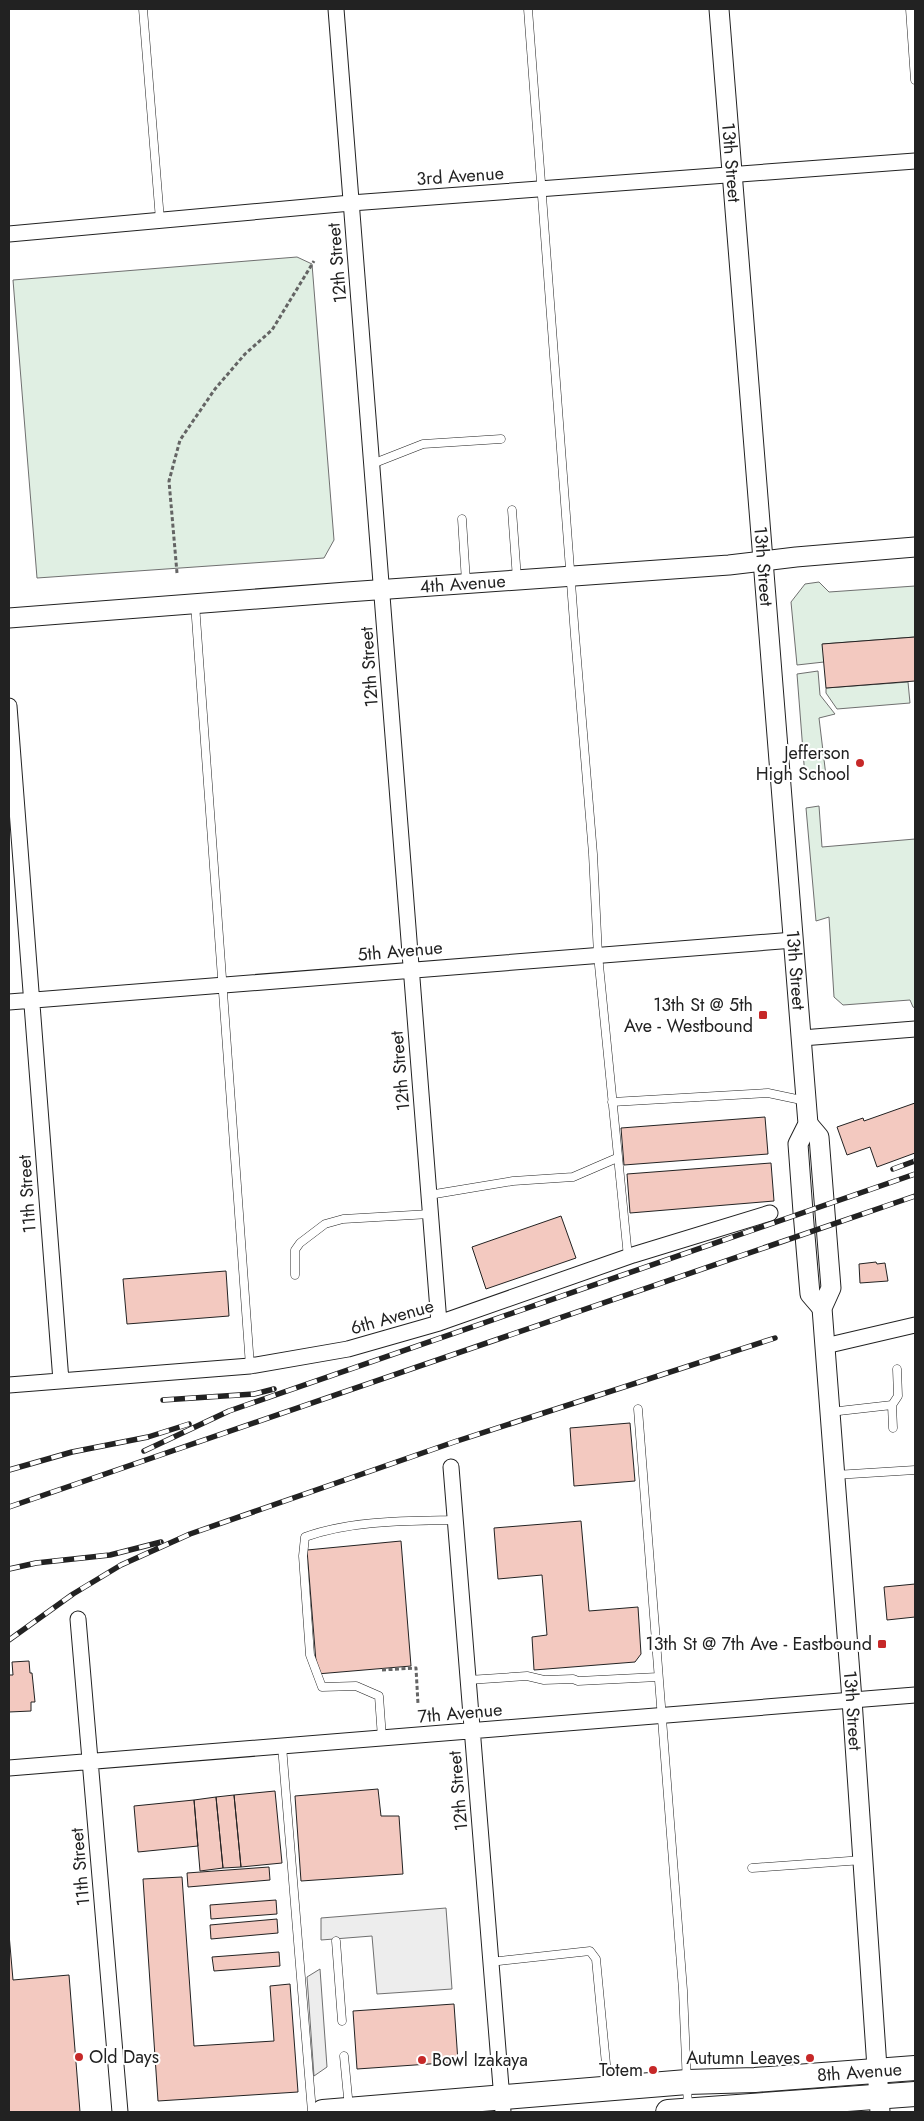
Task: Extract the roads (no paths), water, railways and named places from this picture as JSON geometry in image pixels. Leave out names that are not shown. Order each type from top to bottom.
[{"type":"main road","name":"8th Avenue","points":[[323,2112],[502,2105],[608,2090],[687,2082],[915,2068]]},
{"type":"main road","name":"8th Avenue","points":[[682,2112],[880,2104],[915,2094]]},
{"type":"street","name":"12th Street","points":[[336,9],[439,1323]]},
{"type":"street","name":"13th Street","points":[[719,9],[802,1038],[808,1124],[798,1144],[803,1212],[810,1294],[822,1308],[880,2104]]},
{"type":"street","name":"3rd Avenue","points":[[9,234],[351,203],[915,161]]},
{"type":"street","name":"4th Avenue","points":[[9,618],[571,577],[915,547]]},
{"type":"street","name":"11th Street","points":[[9,706],[61,1381]]},
{"type":"street","name":"5th Avenue","points":[[9,1002],[794,940]]},
{"type":"street","points":[[802,1038],[915,1029]]},
{"type":"street","name":"6th Avenue","points":[[9,1385],[250,1366],[348,1349],[439,1323],[628,1257],[770,1214]]},
{"type":"street","points":[[825,1346],[915,1325]]},
{"type":"street","name":"12th Street","points":[[451,1467],[502,2105]]},
{"type":"street","name":"11th Street","points":[[78,1619],[120,2112]]},
{"type":"street","name":"7th Avenue","points":[[9,1768],[915,1695]]},
{"type":"lane","points":[[143,9],[160,220]]},
{"type":"lane","points":[[528,9],[593,854],[598,955],[628,1257]]},
{"type":"lane","points":[[910,9],[915,80]]},
{"type":"lane","points":[[372,464],[423,444],[501,439]]},
{"type":"lane","points":[[512,510],[517,581]]},
{"type":"lane","points":[[462,519],[466,584]]},
{"type":"lane","points":[[195,604],[250,1366]]},
{"type":"lane","points":[[612,1102],[768,1093],[806,1101]]},
{"type":"lane","points":[[429,1196],[513,1181],[573,1177],[617,1158]]},
{"type":"lane","points":[[295,1275],[295,1250],[300,1243],[325,1224],[343,1219],[430,1214]]},
{"type":"lane","points":[[894,1428],[892,1405],[898,1396],[897,1369]]},
{"type":"lane","points":[[830,1412],[892,1405]]},
{"type":"lane","points":[[638,1409],[660,1716],[683,1990],[687,2082],[682,2112]]},
{"type":"lane","points":[[835,1475],[915,1470]]},
{"type":"lane","points":[[382,1738],[379,1696],[356,1686],[322,1688],[310,1655],[303,1556],[306,1537],[320,1531],[359,1526],[406,1521],[456,1520]]},
{"type":"lane","points":[[468,1680],[527,1676],[544,1680],[573,1679],[578,1681],[658,1677]]},
{"type":"lane","points":[[282,1746],[312,2112]]},
{"type":"lane","points":[[752,1868],[863,1860]]},
{"type":"lane","points":[[336,1941],[342,2021]]},
{"type":"lane","points":[[490,1962],[590,1950],[596,1959],[608,2090]]},
{"type":"lane","points":[[344,2056],[349,2110]]},
{"type":"railway","points":[[893,1169],[915,1161]]},
{"type":"railway","points":[[144,1451],[229,1411],[915,1174]]},
{"type":"railway","points":[[9,1507],[915,1196]]},
{"type":"railway","points":[[9,1640],[73,1594],[121,1565],[190,1534],[454,1442],[775,1338]]},
{"type":"railway","points":[[163,1400],[254,1394],[274,1389]]},
{"type":"railway","points":[[9,1470],[72,1452],[148,1437],[189,1424]]},
{"type":"railway","points":[[9,1569],[36,1563],[110,1555],[161,1542]]},
{"type":"place","name":"Jefferson High School","points":[[860,763]]},
{"type":"place","name":"13th St @ 5th Ave - Westbound","points":[[763,1015]]},
{"type":"place","name":"13th St @ 7th Ave - Eastbound","points":[[882,1644]]},
{"type":"place","name":"Old Days","points":[[79,2057]]},
{"type":"place","name":"Autumn Leaves","points":[[810,2058]]},
{"type":"place","name":"Bowl Izakaya","points":[[422,2060]]},
{"type":"place","name":"Totem","points":[[653,2070]]}]
